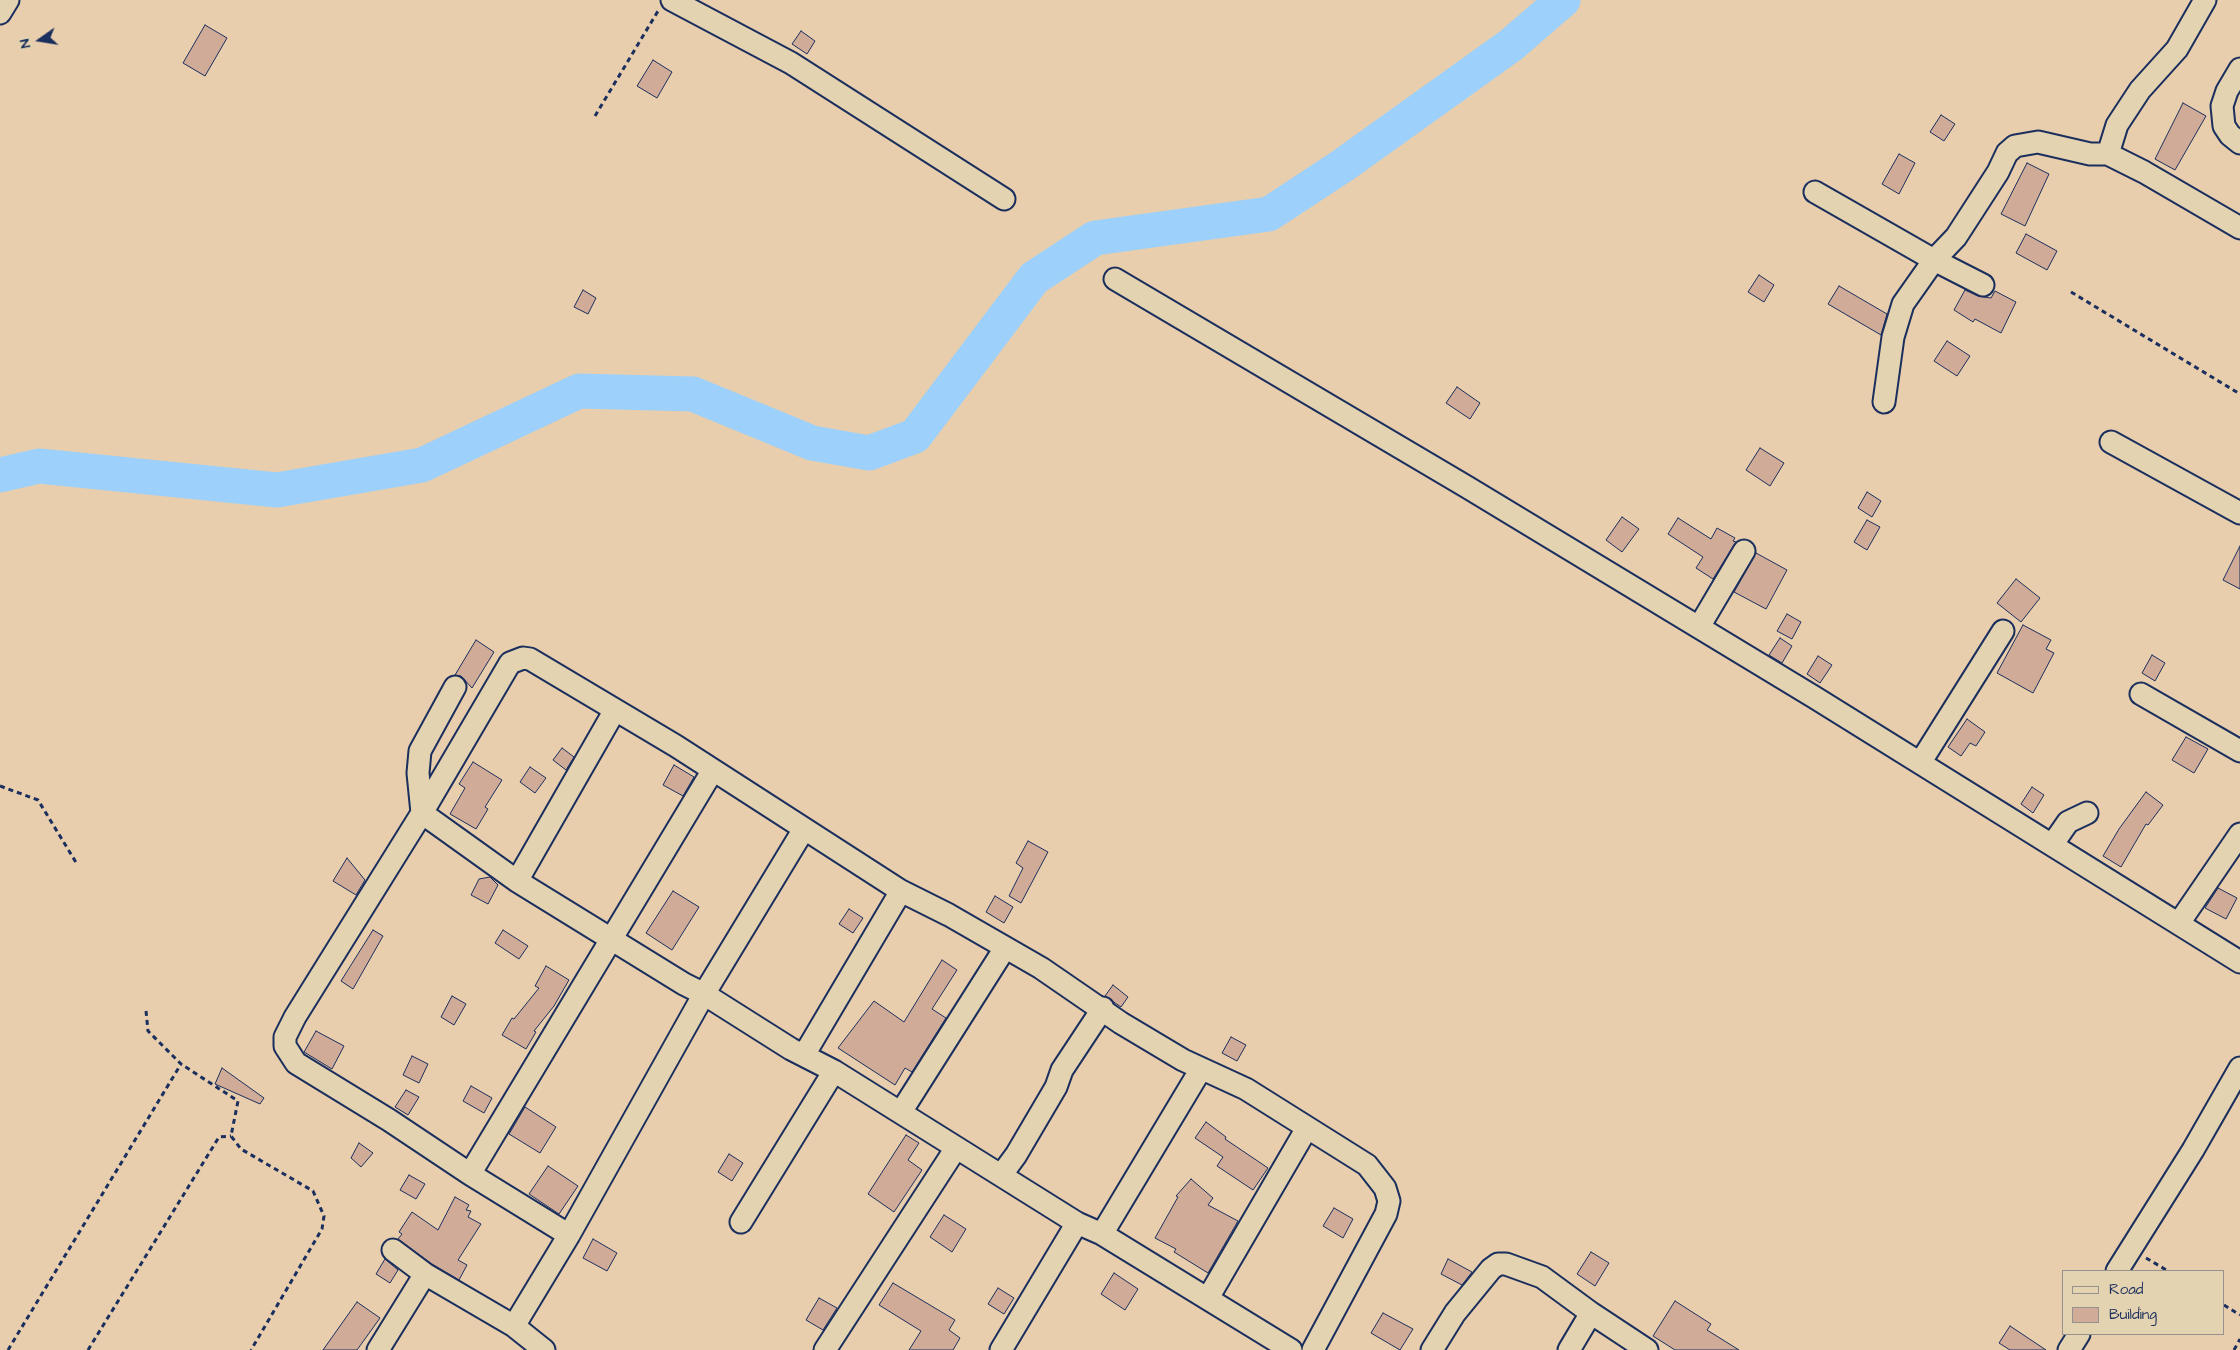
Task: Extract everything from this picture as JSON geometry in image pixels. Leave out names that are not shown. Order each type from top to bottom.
[{"type":"street","points":[[0,13],[8,0]]},
{"type":"street","points":[[2108,154],[2117,125],[2140,90],[2178,49],[2205,0]]},
{"type":"street","points":[[666,4],[791,63],[1004,199]]},
{"type":"street","points":[[2240,69],[2227,91],[2222,106],[2224,126],[2240,143]]},
{"type":"street","points":[[1884,402],[1893,337],[1903,304],[1934,260],[1956,238],[1998,172],[2007,153],[2015,146],[2026,142],[2038,142],[2090,154],[2108,154],[2144,172],[2240,228]]},
{"type":"street","points":[[1815,192],[1934,260],[1983,285]]},
{"type":"street","points":[[1115,279],[1467,487],[1699,627],[2240,962]]},
{"type":"street","points":[[2111,442],[2240,513]]},
{"type":"street","points":[[1699,627],[1744,551]]},
{"type":"street","points":[[1920,763],[2003,632]]},
{"type":"street","points":[[569,1236],[470,1174],[389,1120],[296,1063],[285,1046],[285,1037],[295,1017],[422,813],[510,663],[523,658],[530,660],[615,710],[713,770],[901,891],[964,923],[1041,968],[1103,1008],[1121,1023],[1201,1068],[1238,1084],[1368,1165],[1385,1188],[1389,1201],[1386,1214],[1313,1350]]},
{"type":"street","points":[[455,688],[420,751],[418,768],[422,813],[518,881],[613,938],[684,984],[704,994],[804,1056],[834,1070],[939,1135],[956,1148],[1002,1174],[1077,1223],[1102,1234],[1292,1350]]},
{"type":"street","points":[[2141,694],[2240,751]]},
{"type":"street","points":[[518,881],[615,710]]},
{"type":"street","points":[[470,1174],[713,770]]},
{"type":"street","points":[[2052,845],[2068,822],[2088,814]]},
{"type":"street","points":[[514,1326],[569,1236],[704,994],[804,829]]},
{"type":"street","points":[[2179,923],[2240,834]]},
{"type":"street","points":[[804,1056],[901,891]]},
{"type":"street","points":[[901,1112],[1005,948]]},
{"type":"street","points":[[1002,1174],[1016,1156],[1056,1087],[1062,1070],[1103,1008]]},
{"type":"street","points":[[1102,1234],[1201,1068]]},
{"type":"street","points":[[2118,1270],[2193,1150],[2240,1068]]},
{"type":"street","points":[[741,1222],[834,1070]]},
{"type":"street","points":[[1208,1298],[1307,1128]]},
{"type":"street","points":[[825,1350],[956,1148]]},
{"type":"street","points":[[1001,1350],[1077,1223]]},
{"type":"street","points":[[393,1250],[425,1274],[514,1326],[544,1350]]},
{"type":"street","points":[[1432,1350],[1455,1313],[1491,1269],[1498,1264],[1522,1268],[1542,1277],[1591,1313],[1647,1350]]},
{"type":"street","points":[[378,1350],[425,1274]]},
{"type":"street","points":[[1569,1350],[1591,1313]]},
{"type":"street","points":[[2069,1350],[2078,1335]]},
{"type":"path","points":[[595,116],[666,4]]},
{"type":"path","points":[[2071,292],[2240,394]]},
{"type":"path","points":[[0,786],[38,800],[77,864]]},
{"type":"path","points":[[146,1011],[148,1031],[181,1064],[238,1101],[232,1136],[242,1149],[313,1191],[324,1216],[322,1229],[251,1350]]},
{"type":"path","points":[[8,1350],[181,1064]]},
{"type":"path","points":[[88,1350],[219,1137],[232,1136]]},
{"type":"path","points":[[2225,1306],[2240,1315]]},
{"type":"path","points":[[2234,1350],[2240,1339]]},
{"type":"building","points":[[205,25],[227,38],[205,76],[183,63]]},
{"type":"building","points":[[801,31],[815,41],[807,54],[792,44]]},
{"type":"building","points":[[653,60],[672,72],[657,98],[637,86]]},
{"type":"building","points":[[2183,103],[2206,116],[2175,170],[2155,159]]},
{"type":"building","points":[[1941,115],[1955,124],[1944,141],[1930,132]]},
{"type":"building","points":[[1899,154],[1915,163],[1899,194],[1882,184]]},
{"type":"building","points":[[2027,163],[2049,174],[2025,226],[2001,214]]},
{"type":"building","points":[[2026,234],[2057,251],[2047,270],[2016,253]]},
{"type":"building","points":[[1759,275],[1774,285],[1764,302],[1748,292]]},
{"type":"building","points":[[1839,286],[1887,314],[1881,335],[1828,304]]},
{"type":"building","points":[[583,290],[596,298],[588,314],[574,307]]},
{"type":"building","points":[[1965,290],[1978,296],[1991,298],[1995,291],[2016,302],[2001,333],[1975,319],[1973,322],[1954,310]]},
{"type":"building","points":[[1947,341],[1970,356],[1957,376],[1934,361]]},
{"type":"building","points":[[1457,387],[1480,403],[1470,419],[1446,403]]},
{"type":"building","points":[[1760,448],[1784,463],[1770,486],[1746,470]]},
{"type":"building","points":[[1867,492],[1881,501],[1872,517],[1858,508]]},
{"type":"building","points":[[1622,517],[1639,529],[1622,552],[1606,540]]},
{"type":"building","points":[[1678,518],[1711,539],[1717,528],[1735,538],[1733,541],[1736,542],[1713,579],[1696,568],[1703,557],[1668,534]]},
{"type":"building","points":[[1867,520],[1880,527],[1867,550],[1854,542]]},
{"type":"building","points":[[2240,546],[2240,589],[2223,580]]},
{"type":"building","points":[[1756,553],[1787,570],[1766,609],[1734,592]]},
{"type":"building","points":[[2016,579],[2040,598],[2021,622],[1997,603]]},
{"type":"building","points":[[1787,614],[1801,622],[1792,639],[1777,631]]},
{"type":"building","points":[[2023,625],[2051,640],[2046,649],[2054,653],[2033,693],[1997,673]]},
{"type":"building","points":[[1780,638],[1792,646],[1782,663],[1769,655]]},
{"type":"building","points":[[476,640],[494,652],[472,688],[461,676],[455,675]]},
{"type":"building","points":[[2152,655],[2165,663],[2155,681],[2142,673]]},
{"type":"building","points":[[1818,656],[1832,665],[1820,683],[1807,674]]},
{"type":"building","points":[[1967,719],[1985,732],[1976,746],[1970,743],[1961,756],[1948,747]]},
{"type":"building","points":[[2186,737],[2208,749],[2194,773],[2172,760]]},
{"type":"building","points":[[562,748],[574,757],[566,770],[553,760]]},
{"type":"building","points":[[473,762],[502,780],[485,807],[488,809],[476,829],[450,814],[465,788],[459,784]]},
{"type":"building","points":[[674,765],[694,777],[683,796],[663,785]]},
{"type":"building","points":[[530,767],[546,778],[535,793],[520,782]]},
{"type":"building","points":[[2032,787],[2044,795],[2033,813],[2021,804]]},
{"type":"building","points":[[2146,792],[2163,805],[2148,825],[2146,824],[2121,867],[2103,856],[2119,829]]},
{"type":"building","points":[[1028,841],[1048,852],[1021,903],[1009,896],[1023,868],[1016,863]]},
{"type":"building","points":[[347,858],[365,880],[356,895],[333,881]]},
{"type":"building","points":[[490,877],[498,885],[488,904],[471,895],[479,879]]},
{"type":"building","points":[[2218,888],[2237,898],[2226,919],[2205,908]]},
{"type":"building","points":[[673,891],[699,907],[672,950],[646,933]]},
{"type":"building","points":[[995,896],[1013,907],[1004,923],[986,912]]},
{"type":"building","points":[[849,909],[863,918],[853,933],[839,924]]},
{"type":"building","points":[[373,930],[383,936],[353,989],[341,981]]},
{"type":"building","points":[[503,930],[528,946],[519,959],[495,943]]},
{"type":"building","points":[[942,960],[957,970],[932,1009],[946,1018],[912,1072],[905,1068],[895,1085],[838,1048],[874,1001],[904,1022]]},
{"type":"building","points":[[546,966],[569,980],[554,1006],[534,1031],[536,1032],[526,1049],[502,1035],[512,1018],[514,1019],[539,988],[535,986]]},
{"type":"building","points":[[1113,985],[1128,997],[1121,1007],[1105,996]]},
{"type":"building","points":[[452,996],[466,1004],[454,1025],[441,1017]]},
{"type":"building","points":[[316,1031],[344,1046],[332,1069],[304,1052]]},
{"type":"building","points":[[1231,1037],[1246,1045],[1237,1061],[1222,1053]]},
{"type":"building","points":[[412,1056],[428,1064],[419,1083],[403,1075]]},
{"type":"building","points":[[222,1068],[264,1098],[260,1104],[215,1084]]},
{"type":"building","points":[[471,1086],[492,1098],[484,1113],[463,1101]]},
{"type":"building","points":[[406,1090],[419,1097],[408,1115],[395,1107]]},
{"type":"building","points":[[525,1107],[556,1127],[540,1153],[509,1134]]},
{"type":"building","points":[[1206,1122],[1226,1137],[1225,1139],[1268,1168],[1253,1190],[1217,1166],[1223,1157],[1195,1138]]},
{"type":"building","points":[[906,1135],[919,1143],[908,1160],[922,1170],[894,1212],[868,1194]]},
{"type":"building","points":[[359,1143],[373,1153],[361,1167],[351,1158]]},
{"type":"building","points":[[729,1154],[743,1163],[732,1181],[718,1172]]},
{"type":"building","points":[[548,1166],[578,1186],[559,1214],[529,1194]]},
{"type":"building","points":[[409,1175],[425,1184],[416,1199],[400,1190]]},
{"type":"building","points":[[1191,1179],[1213,1198],[1208,1205],[1238,1221],[1208,1273],[1174,1252],[1176,1249],[1155,1238],[1178,1197],[1176,1196]]},
{"type":"building","points":[[455,1197],[469,1205],[466,1210],[471,1211],[468,1217],[481,1224],[458,1260],[467,1265],[459,1280],[432,1264],[398,1239],[402,1234],[399,1232],[412,1212],[438,1230]]},
{"type":"building","points":[[1334,1208],[1353,1219],[1343,1238],[1323,1226]]},
{"type":"building","points":[[944,1215],[966,1229],[952,1252],[930,1237]]},
{"type":"building","points":[[593,1239],[617,1253],[607,1271],[583,1258]]},
{"type":"building","points":[[1591,1252],[1609,1263],[1595,1286],[1577,1274]]},
{"type":"building","points":[[385,1259],[398,1270],[390,1283],[376,1274]]},
{"type":"building","points":[[1448,1259],[1472,1272],[1462,1285],[1441,1274]]},
{"type":"building","points":[[1114,1273],[1138,1289],[1125,1310],[1101,1294]]},
{"type":"building","points":[[893,1283],[955,1320],[949,1330],[960,1338],[953,1350],[909,1350],[921,1331],[879,1305]]},
{"type":"building","points":[[998,1288],[1014,1298],[1004,1314],[988,1304]]},
{"type":"building","points":[[819,1298],[837,1308],[823,1330],[806,1320]]},
{"type":"building","points":[[1675,1301],[1711,1324],[1707,1330],[1739,1350],[1675,1350],[1653,1336]]},
{"type":"building","points":[[357,1302],[380,1318],[357,1350],[323,1350]]},
{"type":"building","points":[[1383,1313],[1413,1329],[1400,1350],[1371,1333]]},
{"type":"building","points":[[2010,1326],[2046,1350],[2010,1350],[1999,1343]]},
{"type":"waterway","points":[[0,475],[39,466],[277,490],[422,465],[579,391],[693,394],[812,443],[869,453],[915,436],[1034,278],[1095,238],[1269,214],[1342,166],[1511,45],[1563,0]]}]
